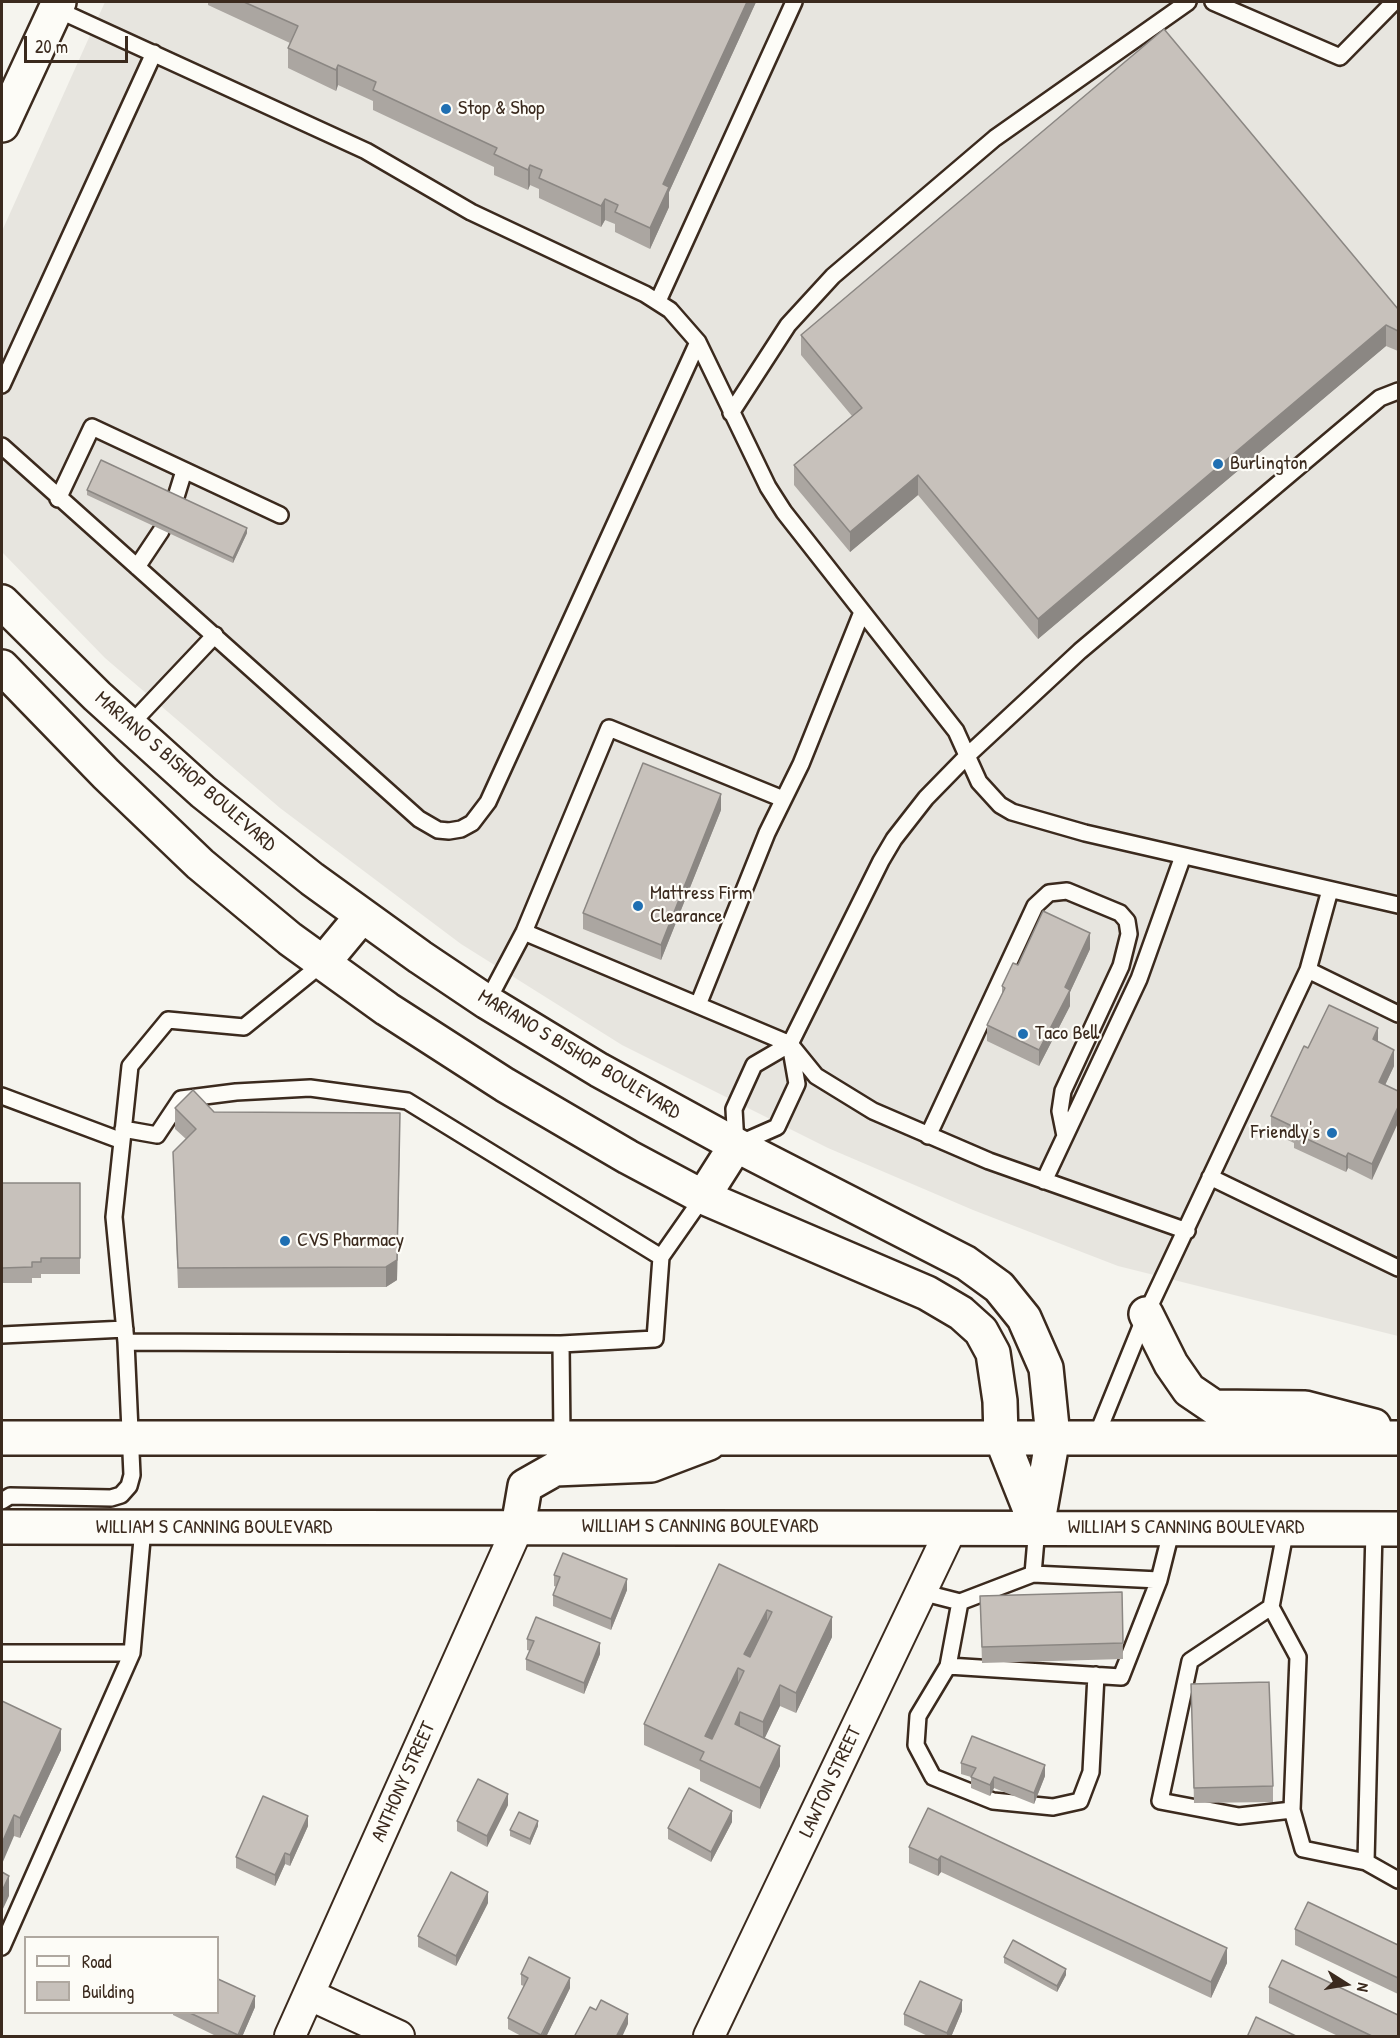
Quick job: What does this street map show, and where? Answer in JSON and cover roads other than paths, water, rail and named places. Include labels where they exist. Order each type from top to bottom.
[{"type":"main road","points":[[2,125],[58,5]]},
{"type":"main road","name":"MARIANO S BISHOP BOULEVARD","points":[[2,602],[129,726],[256,835],[362,916],[487,1002],[599,1070],[736,1145],[966,1263],[999,1287],[1024,1318],[1046,1368],[1053,1437],[1037,1527]]},
{"type":"main road","points":[[2,667],[82,750],[200,864],[254,911],[396,1015],[505,1085],[628,1157],[703,1197],[927,1293],[961,1313],[981,1331],[993,1353],[1000,1401],[1001,1437],[1037,1527]]},
{"type":"main road","points":[[323,963],[362,916]]},
{"type":"main road","points":[[703,1197],[736,1145]]},
{"type":"main road","points":[[1146,1314],[1172,1364],[1189,1390],[1214,1407],[1305,1408],[1398,1432]]},
{"type":"main road","points":[[518,1527],[525,1486],[555,1468],[651,1465],[728,1436]]},
{"type":"main road","points":[[2,1438],[728,1436],[1398,1438]]},
{"type":"main road","name":"WILLIAM S CANNING BOULEVARD","points":[[2,1527],[1386,1529]]},
{"type":"street","name":"ANTHONY STREET","points":[[290,2037],[518,1527]]},
{"type":"street","name":"LAWTON STREET","points":[[709,2037],[952,1527]]},
{"type":"street","points":[[309,1995],[399,2037]]},
{"type":"lane","points":[[658,301],[794,2]]},
{"type":"lane","points":[[731,413],[788,325],[833,276],[995,138],[1188,2]]},
{"type":"lane","points":[[1213,2],[1340,57],[1394,2]]},
{"type":"lane","points":[[58,5],[154,53],[366,151],[471,212],[658,301],[681,319],[698,342],[731,413],[780,506],[956,731],[979,782],[988,795],[1012,812],[1085,833],[1398,905]]},
{"type":"lane","points":[[2,385],[154,53]]},
{"type":"lane","points":[[2,446],[58,499],[428,825],[449,831],[461,829],[472,823],[488,802],[698,342]]},
{"type":"lane","points":[[790,1044],[797,1084],[777,1127],[736,1145],[734,1109],[754,1065],[790,1044],[894,838],[926,798],[968,754],[1088,643],[1380,398],[1398,391]]},
{"type":"lane","points":[[58,499],[92,427],[280,515]]},
{"type":"lane","points":[[175,500],[184,471]]},
{"type":"lane","points":[[137,567],[161,531]]},
{"type":"lane","points":[[698,1005],[783,798],[801,764],[862,612]]},
{"type":"lane","points":[[129,726],[215,635]]},
{"type":"lane","points":[[487,1002],[524,932],[609,728],[783,798]]},
{"type":"lane","points":[[1044,1181],[1139,979],[1183,856]]},
{"type":"lane","points":[[1096,1437],[1146,1314],[1308,970],[1330,890]]},
{"type":"lane","points":[[928,1136],[1035,906],[1049,893],[1058,891],[1076,894],[1120,913],[1127,921],[1129,934],[1121,966],[1063,1091],[1060,1111],[1065,1136]]},
{"type":"lane","points":[[524,932],[790,1044],[816,1076],[833,1089],[873,1111],[928,1136],[1044,1181],[1187,1231]]},
{"type":"lane","points":[[2,1501],[10,1496],[111,1498],[121,1495],[129,1486],[132,1475],[132,1438],[126,1336],[114,1217],[130,1066],[168,1020],[244,1027],[323,963]]},
{"type":"lane","points":[[1308,970],[1398,1014]]},
{"type":"lane","points":[[2,1096],[123,1135],[157,1135],[181,1099],[236,1092],[310,1088],[407,1101],[661,1257]]},
{"type":"lane","points":[[1210,1177],[1398,1268]]},
{"type":"lane","points":[[2,1335],[561,1344],[655,1339],[661,1257],[703,1197]]},
{"type":"lane","points":[[561,1344],[562,1437]]},
{"type":"lane","points":[[1033,1574],[1037,1527]]},
{"type":"lane","points":[[2,1947],[132,1653],[143,1528]]},
{"type":"lane","points":[[948,1666],[1121,1677],[1160,1580],[1172,1528]]},
{"type":"lane","points":[[1286,1528],[1271,1607],[1298,1657],[1292,1810],[1303,1849],[1366,1862],[1398,1880]]},
{"type":"lane","points":[[1366,1862],[1386,1529]]},
{"type":"lane","points":[[921,1592],[960,1602],[1033,1574],[1160,1580]]},
{"type":"lane","points":[[960,1602],[948,1666],[918,1716],[916,1745],[933,1777],[993,1801],[1053,1807],[1080,1801],[1091,1772],[1096,1675]]},
{"type":"lane","points":[[1271,1607],[1190,1661],[1160,1801],[1239,1816],[1292,1810]]},
{"type":"lane","points":[[2,1653],[132,1653]]},
{"type":"place","name":"Stop & Shop","points":[[446,109]]},
{"type":"place","name":"Burlington","points":[[1218,464]]},
{"type":"place","name":"Mattress Firm Clearance","points":[[638,906]]},
{"type":"place","name":"Taco Bell","points":[[1023,1034]]},
{"type":"place","name":"Friendly's","points":[[1332,1133]]},
{"type":"place","name":"CVS Pharmacy","points":[[285,1241]]}]
